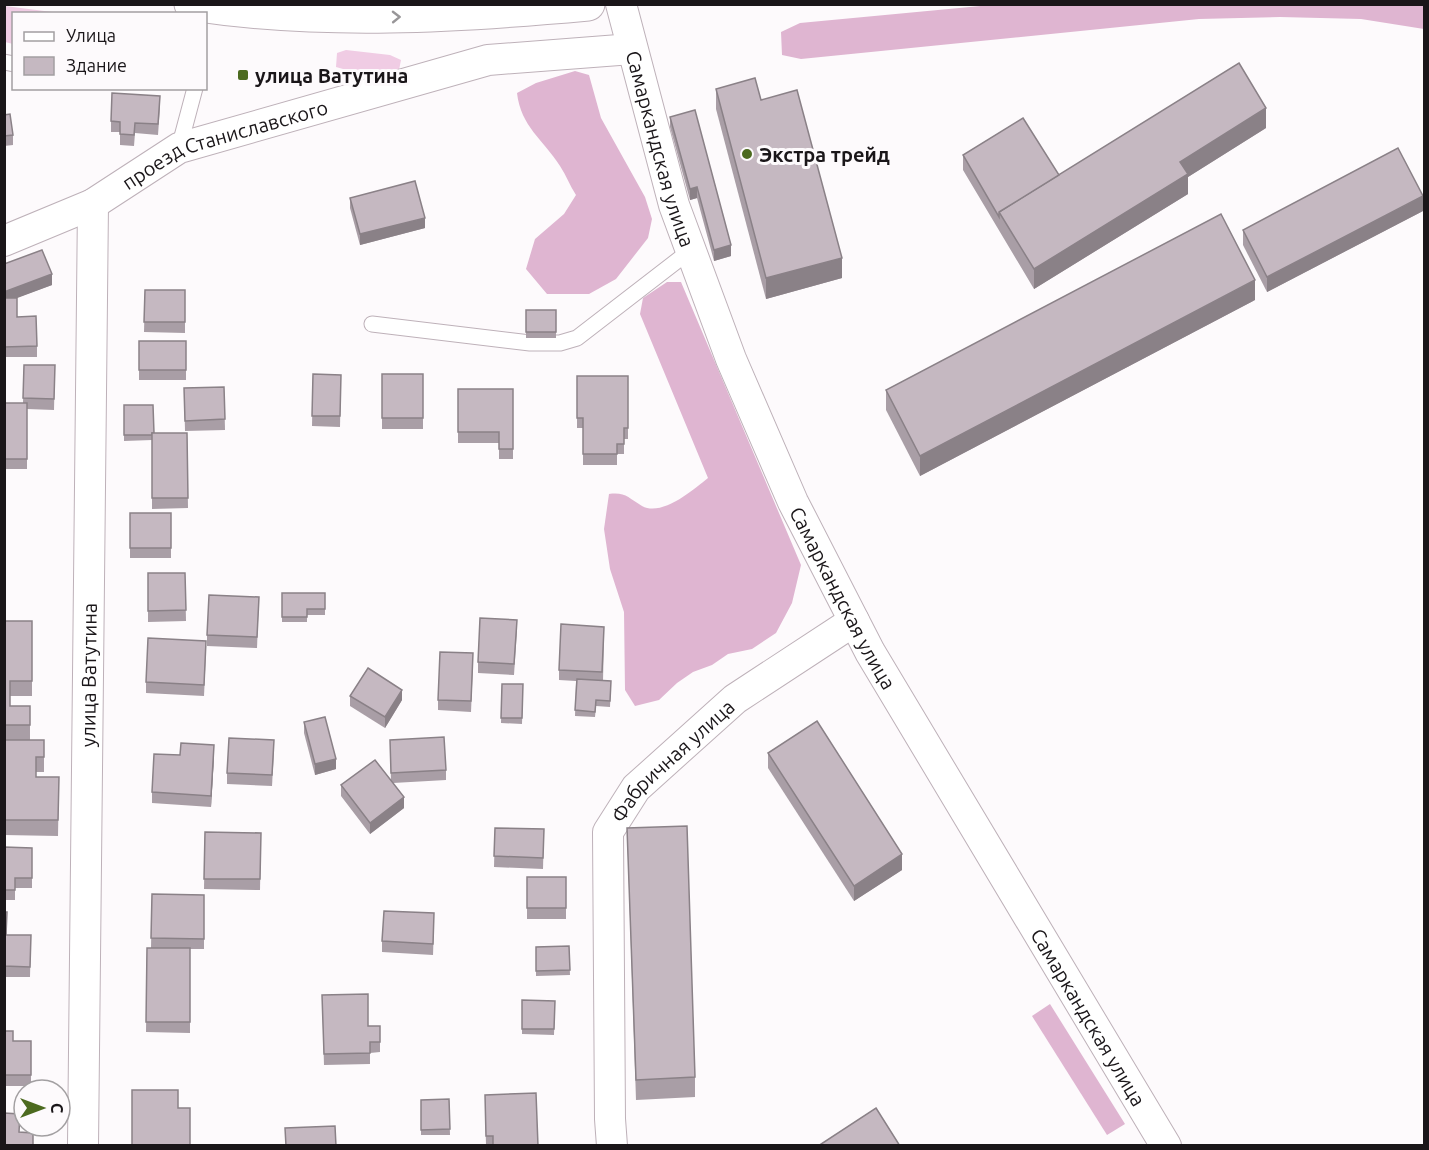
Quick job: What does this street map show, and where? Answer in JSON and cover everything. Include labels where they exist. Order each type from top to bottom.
[{"type":"main road","points":[[198,8],[482,14],[588,4]]},
{"type":"street","name":"Самаркандская улица","points":[[621,4],[674,206],[731,359],[793,502],[876,663],[1166,1146]]},
{"type":"street","name":"проезд Станиславского","points":[[4,241],[93,204],[179,148],[488,60],[632,49]]},
{"type":"street","name":"улица Ватутина","points":[[83,1146],[93,204]]},
{"type":"street","name":"Фабричная улица","points":[[612,1146],[608,832],[636,788],[735,699],[855,621]]},
{"type":"lane","points":[[179,148],[194,90]]},
{"type":"lane","points":[[372,324],[530,343],[560,343],[577,338],[691,250]]},
{"type":"shaded area","points":[[991,5],[1424,5],[1424,29],[1361,19],[1280,17],[1199,19],[801,59],[782,55],[781,32],[800,23]]},
{"type":"shaded area","points":[[4,6],[52,12],[12,12],[12,44],[5,42]]},
{"type":"shaded area","points":[[346,50],[390,55],[401,60],[399,70],[368,73],[336,67],[337,53]]},
{"type":"shaded area","points":[[575,71],[589,75],[601,118],[645,197],[652,219],[648,238],[616,279],[589,294],[547,294],[526,269],[535,239],[564,214],[576,195],[560,166],[528,124],[519,105],[517,93],[536,83]]},
{"type":"shaded area","points":[[667,282],[681,282],[801,565],[792,603],[776,633],[752,649],[728,654],[712,665],[693,672],[659,700],[635,706],[625,690],[624,612],[610,569],[604,529],[609,494],[623,495],[642,506],[659,508],[677,501],[708,478],[640,314],[643,298]]},
{"type":"shaded area","points":[[1050,1004],[1125,1124],[1107,1135],[1032,1016]]},
{"type":"building","points":[[1239,63],[1266,108],[1180,162],[1188,174],[1034,269],[999,212]]},
{"type":"building","points":[[755,78],[761,100],[797,90],[842,258],[766,278],[716,89]]},
{"type":"building","points":[[112,93],[160,96],[158,124],[135,123],[134,135],[120,134],[120,122],[111,121]]},
{"type":"building","points":[[695,110],[731,245],[714,250],[697,187],[690,189],[670,117]]},
{"type":"building","points":[[10,114],[13,135],[4,136],[4,115]]},
{"type":"building","points":[[1023,118],[1059,175],[999,212],[999,217],[963,155]]},
{"type":"building","points":[[1398,148],[1423,196],[1267,277],[1243,230]]},
{"type":"building","points":[[415,181],[425,218],[360,234],[350,198]]},
{"type":"building","points":[[1221,214],[1255,280],[920,456],[886,390]]},
{"type":"building","points":[[42,250],[52,274],[4,292],[4,264]]},
{"type":"building","points":[[145,290],[185,290],[185,322],[144,322]]},
{"type":"building","points":[[4,298],[17,298],[17,317],[36,316],[37,346],[4,347]]},
{"type":"building","points":[[526,310],[556,310],[556,332],[526,332]]},
{"type":"building","points":[[139,341],[186,341],[186,370],[139,370]]},
{"type":"building","points":[[24,365],[55,365],[54,399],[23,398]]},
{"type":"building","points":[[313,374],[341,375],[340,416],[312,416]]},
{"type":"building","points":[[382,374],[423,374],[423,418],[382,418]]},
{"type":"building","points":[[577,376],[628,376],[628,428],[624,428],[624,444],[617,444],[617,454],[583,454],[583,418],[577,418]]},
{"type":"building","points":[[224,387],[225,419],[185,421],[184,388]]},
{"type":"building","points":[[458,389],[513,389],[513,449],[499,449],[499,432],[458,432]]},
{"type":"building","points":[[4,403],[27,403],[27,459],[4,459]]},
{"type":"building","points":[[124,405],[153,405],[154,433],[152,435],[124,435]]},
{"type":"building","points":[[152,433],[187,433],[188,498],[152,498]]},
{"type":"building","points":[[130,513],[171,513],[171,548],[130,548]]},
{"type":"building","points":[[148,573],[185,573],[186,610],[148,611]]},
{"type":"building","points":[[282,593],[325,593],[325,609],[307,609],[307,617],[282,617]]},
{"type":"building","points":[[209,595],[259,597],[257,637],[207,635]]},
{"type":"building","points":[[480,618],[517,620],[514,664],[478,662]]},
{"type":"building","points":[[4,621],[32,621],[32,681],[10,681],[10,706],[30,706],[30,725],[4,725]]},
{"type":"building","points":[[561,624],[604,627],[602,672],[559,670]]},
{"type":"building","points":[[148,638],[206,641],[204,685],[146,682]]},
{"type":"building","points":[[440,652],[473,653],[471,701],[438,700]]},
{"type":"building","points":[[368,668],[402,690],[385,717],[350,696]]},
{"type":"building","points":[[577,679],[611,681],[610,701],[596,700],[595,712],[575,710]]},
{"type":"building","points":[[502,684],[523,684],[522,718],[501,718]]},
{"type":"building","points":[[325,717],[336,759],[315,764],[304,722]]},
{"type":"building","points":[[817,721],[902,854],[854,886],[768,753]]},
{"type":"building","points":[[444,737],[446,770],[391,773],[390,740]]},
{"type":"building","points":[[229,738],[274,740],[272,775],[227,773]]},
{"type":"building","points":[[4,740],[44,740],[44,757],[36,757],[36,777],[59,777],[58,820],[4,820]]},
{"type":"building","points":[[181,743],[214,745],[211,796],[152,792],[154,754],[180,755]]},
{"type":"building","points":[[375,760],[404,797],[370,823],[341,785]]},
{"type":"building","points":[[687,826],[695,1077],[636,1080],[627,828]]},
{"type":"building","points":[[495,828],[544,829],[543,858],[494,856]]},
{"type":"building","points":[[205,832],[261,833],[260,879],[204,879]]},
{"type":"building","points":[[4,847],[32,848],[32,878],[15,878],[15,890],[4,890]]},
{"type":"building","points":[[527,877],[566,877],[566,908],[527,908]]},
{"type":"building","points":[[152,894],[204,895],[204,939],[151,938]]},
{"type":"building","points":[[384,911],[434,913],[433,944],[382,941]]},
{"type":"building","points":[[4,912],[7,912],[6,935],[31,935],[30,967],[4,966]]},
{"type":"building","points":[[569,946],[570,970],[536,971],[536,947]]},
{"type":"building","points":[[147,948],[190,948],[190,1022],[146,1022]]},
{"type":"building","points":[[368,994],[368,1026],[380,1026],[380,1042],[370,1042],[370,1053],[324,1054],[322,995]]},
{"type":"building","points":[[522,1000],[555,1001],[554,1029],[522,1029]]},
{"type":"building","points":[[4,1031],[13,1031],[13,1041],[31,1041],[31,1075],[4,1075]]},
{"type":"building","points":[[132,1090],[178,1090],[178,1108],[190,1108],[190,1146],[132,1146]]},
{"type":"building","points":[[536,1093],[538,1146],[493,1146],[493,1136],[486,1136],[485,1095]]},
{"type":"building","points":[[449,1099],[450,1129],[421,1130],[421,1100]]},
{"type":"building","points":[[876,1108],[900,1146],[818,1146]]},
{"type":"building","points":[[4,1113],[12,1114],[12,1138],[33,1138],[33,1146],[4,1146]]},
{"type":"building","points":[[335,1126],[336,1146],[286,1146],[285,1128]]},
{"type":"place","name":"улица Ватутина","points":[[243,75]]},
{"type":"place","name":"Экстра трейд","points":[[747,154]]}]
